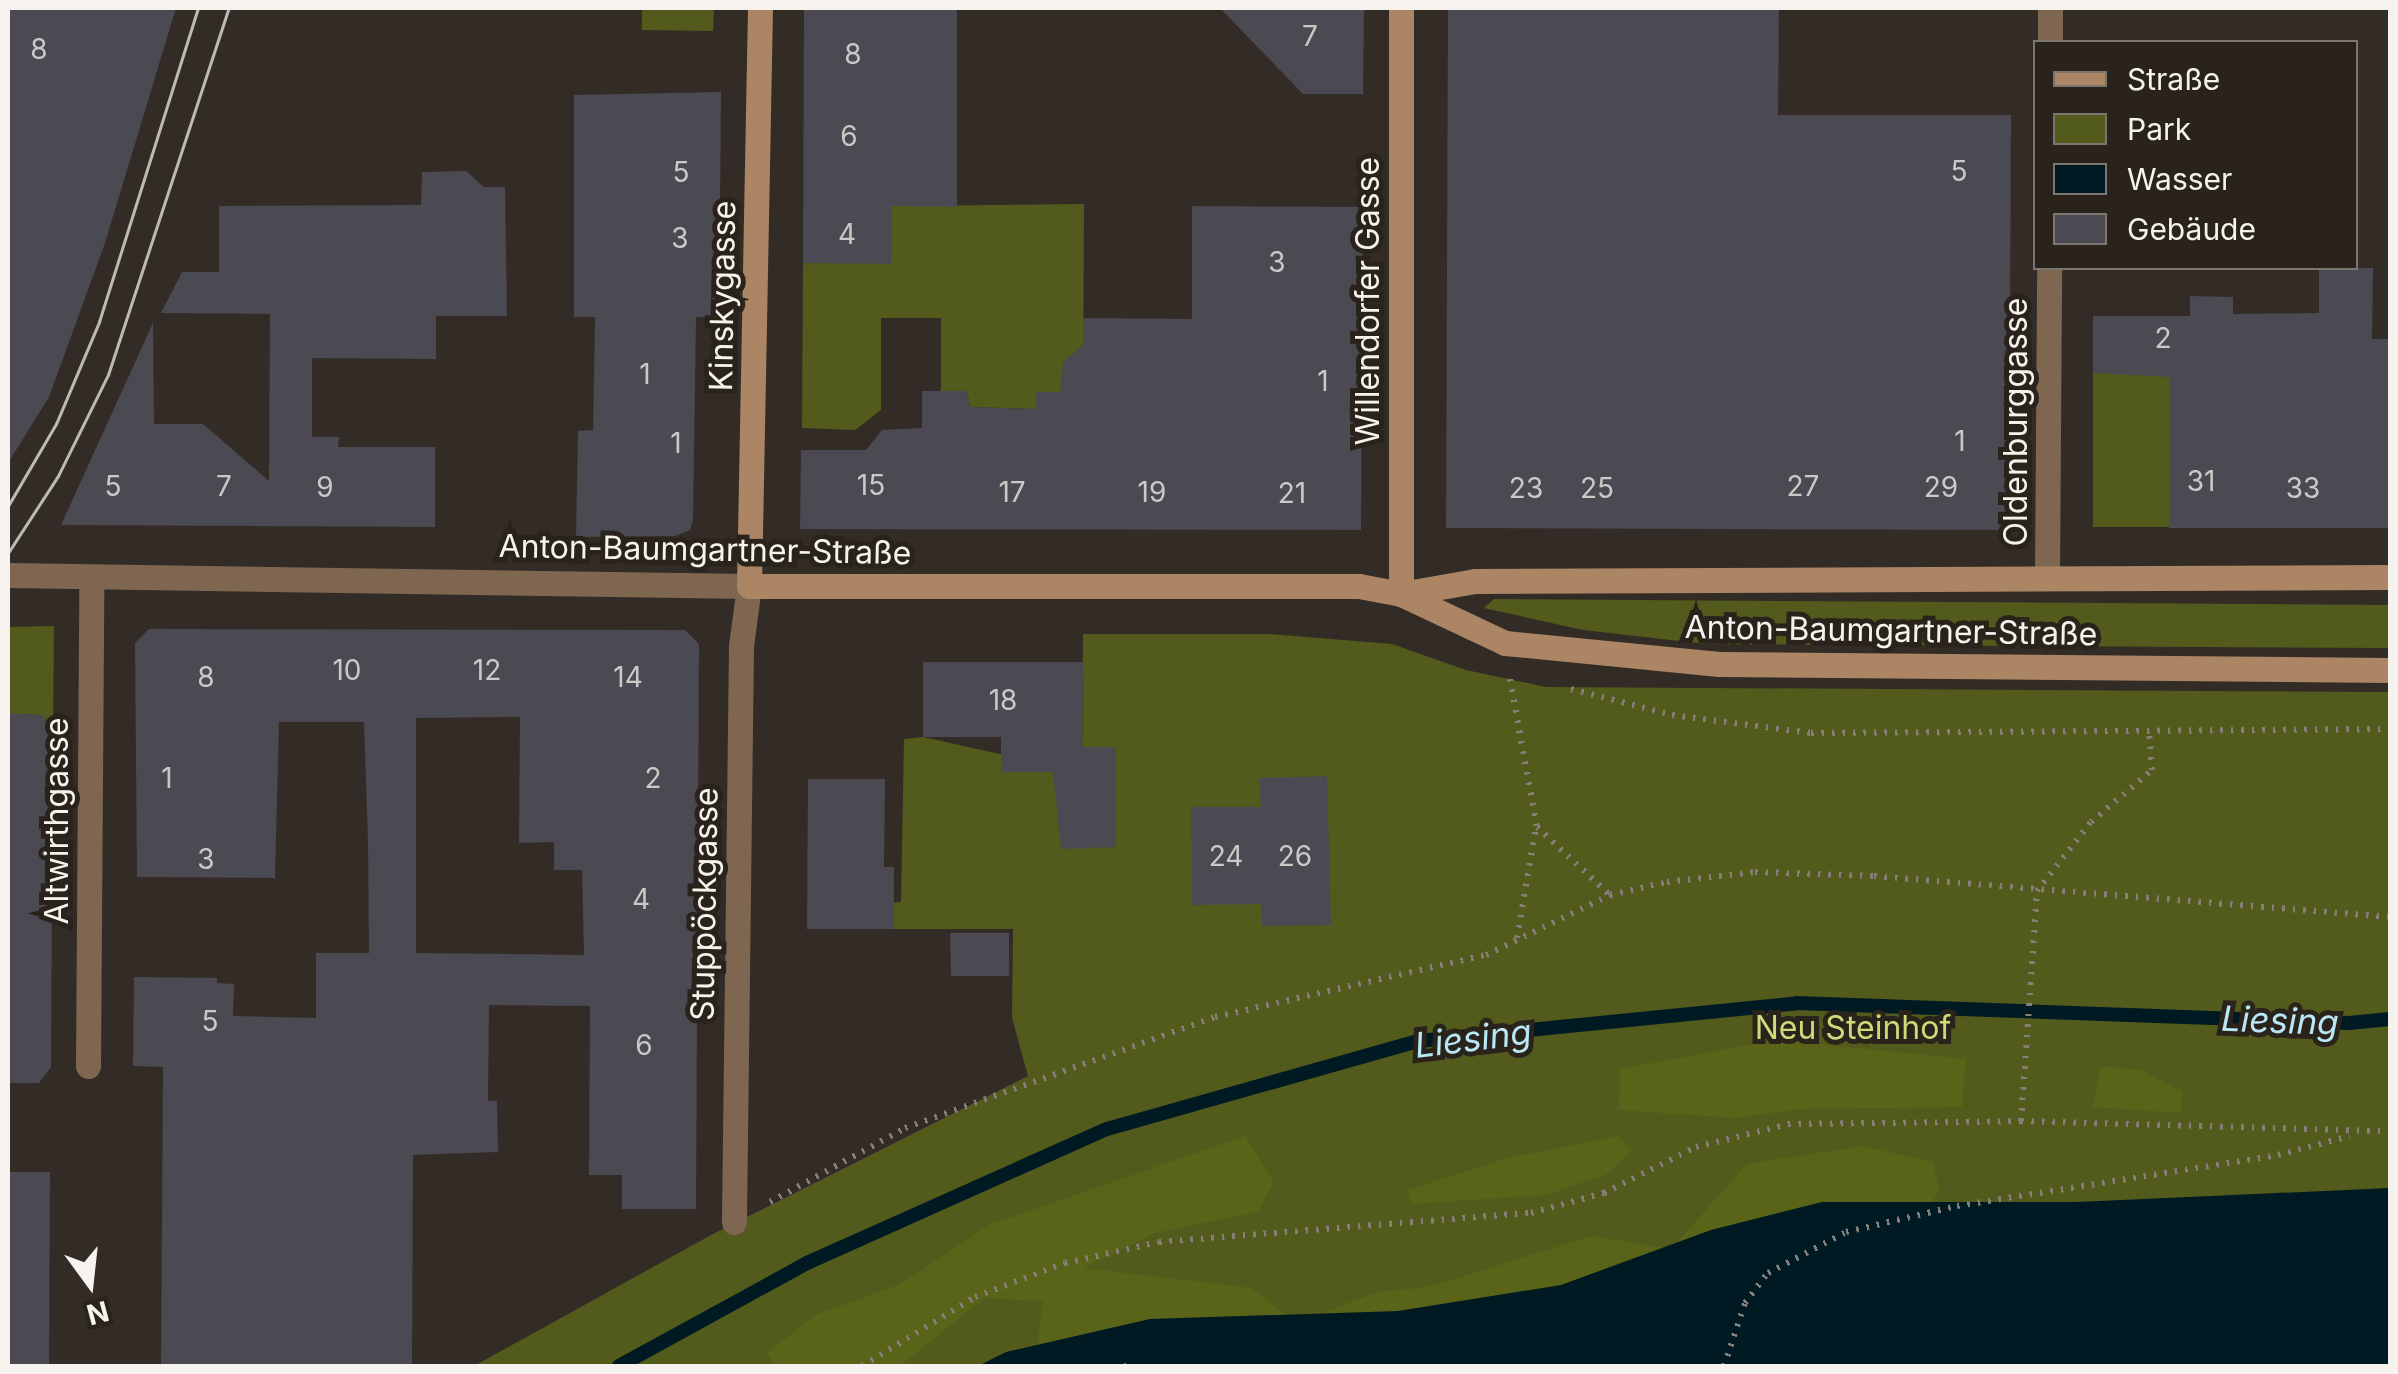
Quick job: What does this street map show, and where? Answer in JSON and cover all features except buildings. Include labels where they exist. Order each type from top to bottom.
[{"type":"main road","name":"Kinskygasse","points":[[749,586],[760,8]]},
{"type":"main road","name":"Willendorfer Gasse","points":[[1401,8],[1401,594]]},
{"type":"main road","name":"Anton-Baumgartner-Straße","points":[[749,586],[1339,586],[1401,594],[1475,581],[2390,577]]},
{"type":"main road","name":"Anton-Baumgartner-Straße","points":[[1401,594],[1505,643],[1720,664],[2390,670]]},
{"type":"street","points":[[2050,8],[2050,40]]},
{"type":"street","name":"Oldenburggasse","points":[[2048,578],[2049,270]]},
{"type":"street","name":"Anton-Baumgartner-Straße","points":[[8,575],[749,586]]},
{"type":"street","name":"Altwirthgasse","points":[[88,1066],[90,576]]},
{"type":"street","name":"Stuppöckgasse","points":[[734,1222],[741,646],[749,586]]},
{"type":"path","points":[[1516,939],[1536,827],[1508,670],[1526,676]]},
{"type":"path","points":[[1562,686],[1672,715],[1811,733],[2390,729]]},
{"type":"path","points":[[2022,1121],[2037,891],[2091,822],[2152,770],[2149,730]]},
{"type":"path","points":[[1536,827],[1610,896]]},
{"type":"path","points":[[734,1222],[905,1128],[1215,1017],[1486,955],[1610,896],[1755,872],[2390,917]]},
{"type":"path","points":[[862,1366],[975,1297],[1065,1263],[1159,1242],[1531,1213],[1604,1193],[1696,1147],[1788,1124],[2022,1121],[2278,1126],[2356,1134]]},
{"type":"path","points":[[1724,1366],[1745,1303],[1768,1274],[1846,1232],[1957,1206],[2278,1156],[2356,1134],[2390,1130]]},
{"type":"green space","points":[[642,8],[714,8],[713,31],[642,30]]},
{"type":"green space","points":[[1084,204],[1083,392],[1037,392],[1036,409],[970,407],[967,391],[941,391],[941,318],[881,318],[881,410],[855,430],[802,428],[803,263],[892,206]]},
{"type":"green space","points":[[2093,370],[2231,377],[2169,421],[2169,527],[2093,527]]},
{"type":"green space","points":[[1494,599],[2390,605],[2390,648],[1706,644],[1583,630],[1484,608]]},
{"type":"green space","points":[[54,626],[53,732],[42,715],[8,714],[8,627]]},
{"type":"green space","name":"Neu Steinhof","points":[[1083,634],[1270,634],[1392,644],[1466,670],[1546,687],[2390,692],[2390,1366],[474,1366],[711,1235],[1028,1076],[1012,1018],[1013,929],[870,929],[870,905],[901,902],[904,739],[923,737],[1082,772]]},
{"type":"green space","points":[[1775,1040],[1966,1059],[1962,1107],[1799,1109],[1735,1118],[1619,1110],[1620,1069]]},
{"type":"green space","points":[[2100,1066],[2140,1070],[2182,1091],[2181,1113],[2093,1107]]},
{"type":"green space","points":[[1245,1136],[1274,1183],[1257,1212],[1155,1233],[1083,1268],[1252,1288],[1295,1323],[1378,1292],[1429,1287],[1592,1236],[1671,1249],[1747,1164],[1862,1146],[1933,1162],[1939,1190],[1929,1207],[1950,1366],[1035,1366],[1043,1301],[984,1298],[901,1365],[775,1366],[767,1353],[815,1315],[901,1284],[989,1225]]},
{"type":"green space","points":[[1619,1136],[1632,1151],[1607,1174],[1546,1195],[1411,1204],[1408,1190],[1507,1158]]},
{"type":"water","points":[[2390,1188],[2390,1366],[978,1366],[1006,1352],[1150,1319],[1398,1311],[1561,1285],[1711,1230],[1822,1202],[2077,1202]]},
{"type":"waterway","name":"Liesing","points":[[619,1366],[807,1263],[1107,1129],[1419,1041],[1797,1003],[2349,1023],[2390,1019]]},
{"type":"tram line","points":[[8,506],[56,424],[99,322],[198,8]]},
{"type":"tram line","points":[[8,553],[58,476],[108,375],[229,8]]}]
